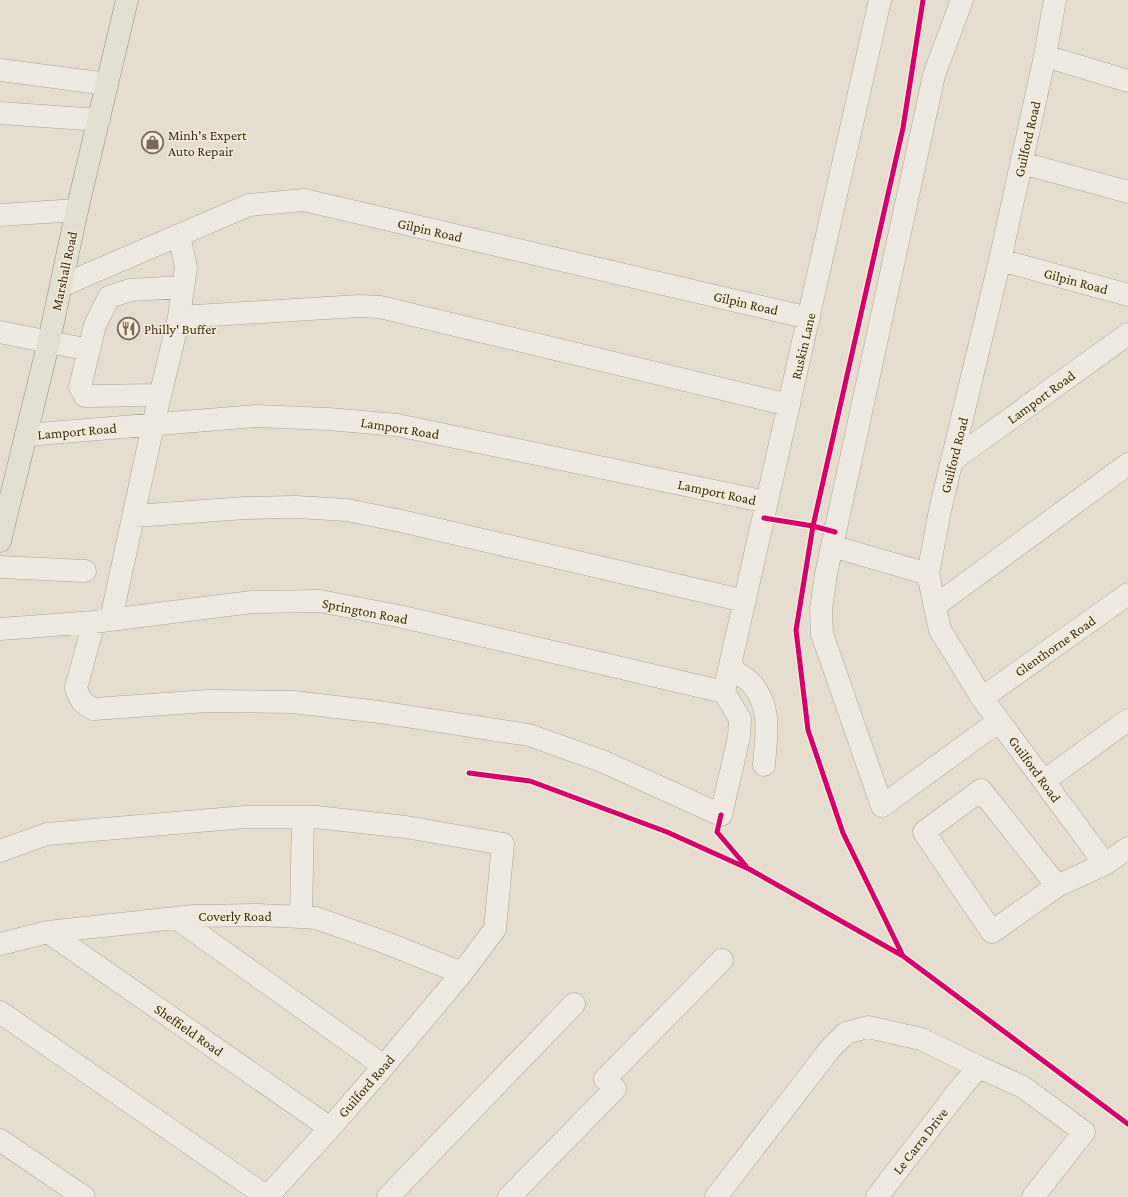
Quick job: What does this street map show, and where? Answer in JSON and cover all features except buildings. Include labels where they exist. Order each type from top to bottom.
[{"type":"main road","name":"Marshall Road","points":[[0,541],[5,494],[26,435],[49,341],[77,210],[127,0]]},
{"type":"street","name":"Ruskin Lane","points":[[724,692],[880,0]]},
{"type":"street","points":[[962,0],[934,75],[826,574],[821,609],[822,634],[882,806],[999,721]]},
{"type":"street","name":"Guilford Road","points":[[1055,0],[1045,56],[1022,163],[940,510],[928,574],[940,630],[982,698],[1105,864]]},
{"type":"street","points":[[1045,56],[1128,81]]},
{"type":"street","points":[[0,70],[107,84]]},
{"type":"street","points":[[0,113],[99,120]]},
{"type":"street","points":[[1022,163],[1128,192]]},
{"type":"street","name":"Gilpin Road","points":[[61,286],[249,205],[304,200],[809,318]]},
{"type":"street","points":[[0,216],[77,210]]},
{"type":"street","points":[[179,235],[186,267],[179,317],[153,425],[134,516],[103,621],[76,688],[79,699],[87,706],[94,709],[207,701],[293,702],[379,712],[529,735],[602,760],[721,815],[739,737],[740,718],[724,692]]},
{"type":"street","name":"Gilpin Road","points":[[1000,260],[1128,295]]},
{"type":"street","points":[[160,395],[85,396],[80,388],[95,324],[109,297],[130,290],[183,287]]},
{"type":"street","points":[[179,317],[358,306],[380,308],[789,405]]},
{"type":"street","points":[[0,332],[89,350]]},
{"type":"street","name":"Lamport Road","points":[[953,460],[1128,334]]},
{"type":"street","name":"Lamport Road","points":[[26,435],[256,416],[328,419],[397,425],[767,502]]},
{"type":"street","points":[[935,606],[1128,464]]},
{"type":"street","points":[[134,516],[245,508],[296,507],[347,510],[401,521],[745,601]]},
{"type":"street","points":[[832,546],[928,574]]},
{"type":"street","points":[[0,567],[85,571]]},
{"type":"street","name":"Glenthorne Road","points":[[982,698],[1128,594]]},
{"type":"street","name":"Springton Road","points":[[0,628],[103,621],[252,602],[320,601],[410,619],[724,692]]},
{"type":"street","points":[[730,668],[749,681],[762,701],[767,716],[764,765]]},
{"type":"street","points":[[1044,781],[1128,720]]},
{"type":"street","points":[[1057,886],[981,790],[924,832],[992,932],[1057,886],[1105,864],[1128,848]]},
{"type":"street","points":[[0,851],[47,834],[245,818],[303,817],[301,917]]},
{"type":"street","name":"Guilford Road","points":[[273,1195],[462,974],[495,929],[503,844],[406,827],[316,817],[303,817]]},
{"type":"street","name":"Coverly Road","points":[[0,944],[48,932],[194,916],[258,915],[301,917],[316,918],[384,942],[462,974]]},
{"type":"street","points":[[176,918],[384,1066]]},
{"type":"street","name":"Sheffield Road","points":[[48,932],[330,1128]]},
{"type":"street","points":[[509,1197],[615,1088],[605,1079],[722,960]]},
{"type":"street","points":[[388,1197],[574,1004]]},
{"type":"street","points":[[0,1012],[273,1195]]},
{"type":"street","points":[[716,1197],[830,1049],[846,1033],[868,1027],[921,1039],[979,1068],[1023,1087],[1084,1132],[1033,1197]]},
{"type":"street","name":"Le Carra Drive","points":[[877,1197],[963,1085],[979,1068]]},
{"type":"street","points":[[0,1140],[84,1197]]},
{"type":"cycle path","points":[[903,956],[843,833],[808,730],[796,630],[813,526],[903,128],[923,0]]},
{"type":"cycle path","points":[[764,518],[813,526],[835,532]]},
{"type":"cycle path","points":[[469,773],[530,781],[667,832],[749,869],[903,956],[1128,1124]]},
{"type":"cycle path","points":[[721,815],[717,832],[746,866]]},
{"type":"place","name":"Minh's Expert Auto Repair","points":[[152,143]]},
{"type":"place","name":"Philly' Buffer","points":[[128,329]]}]
